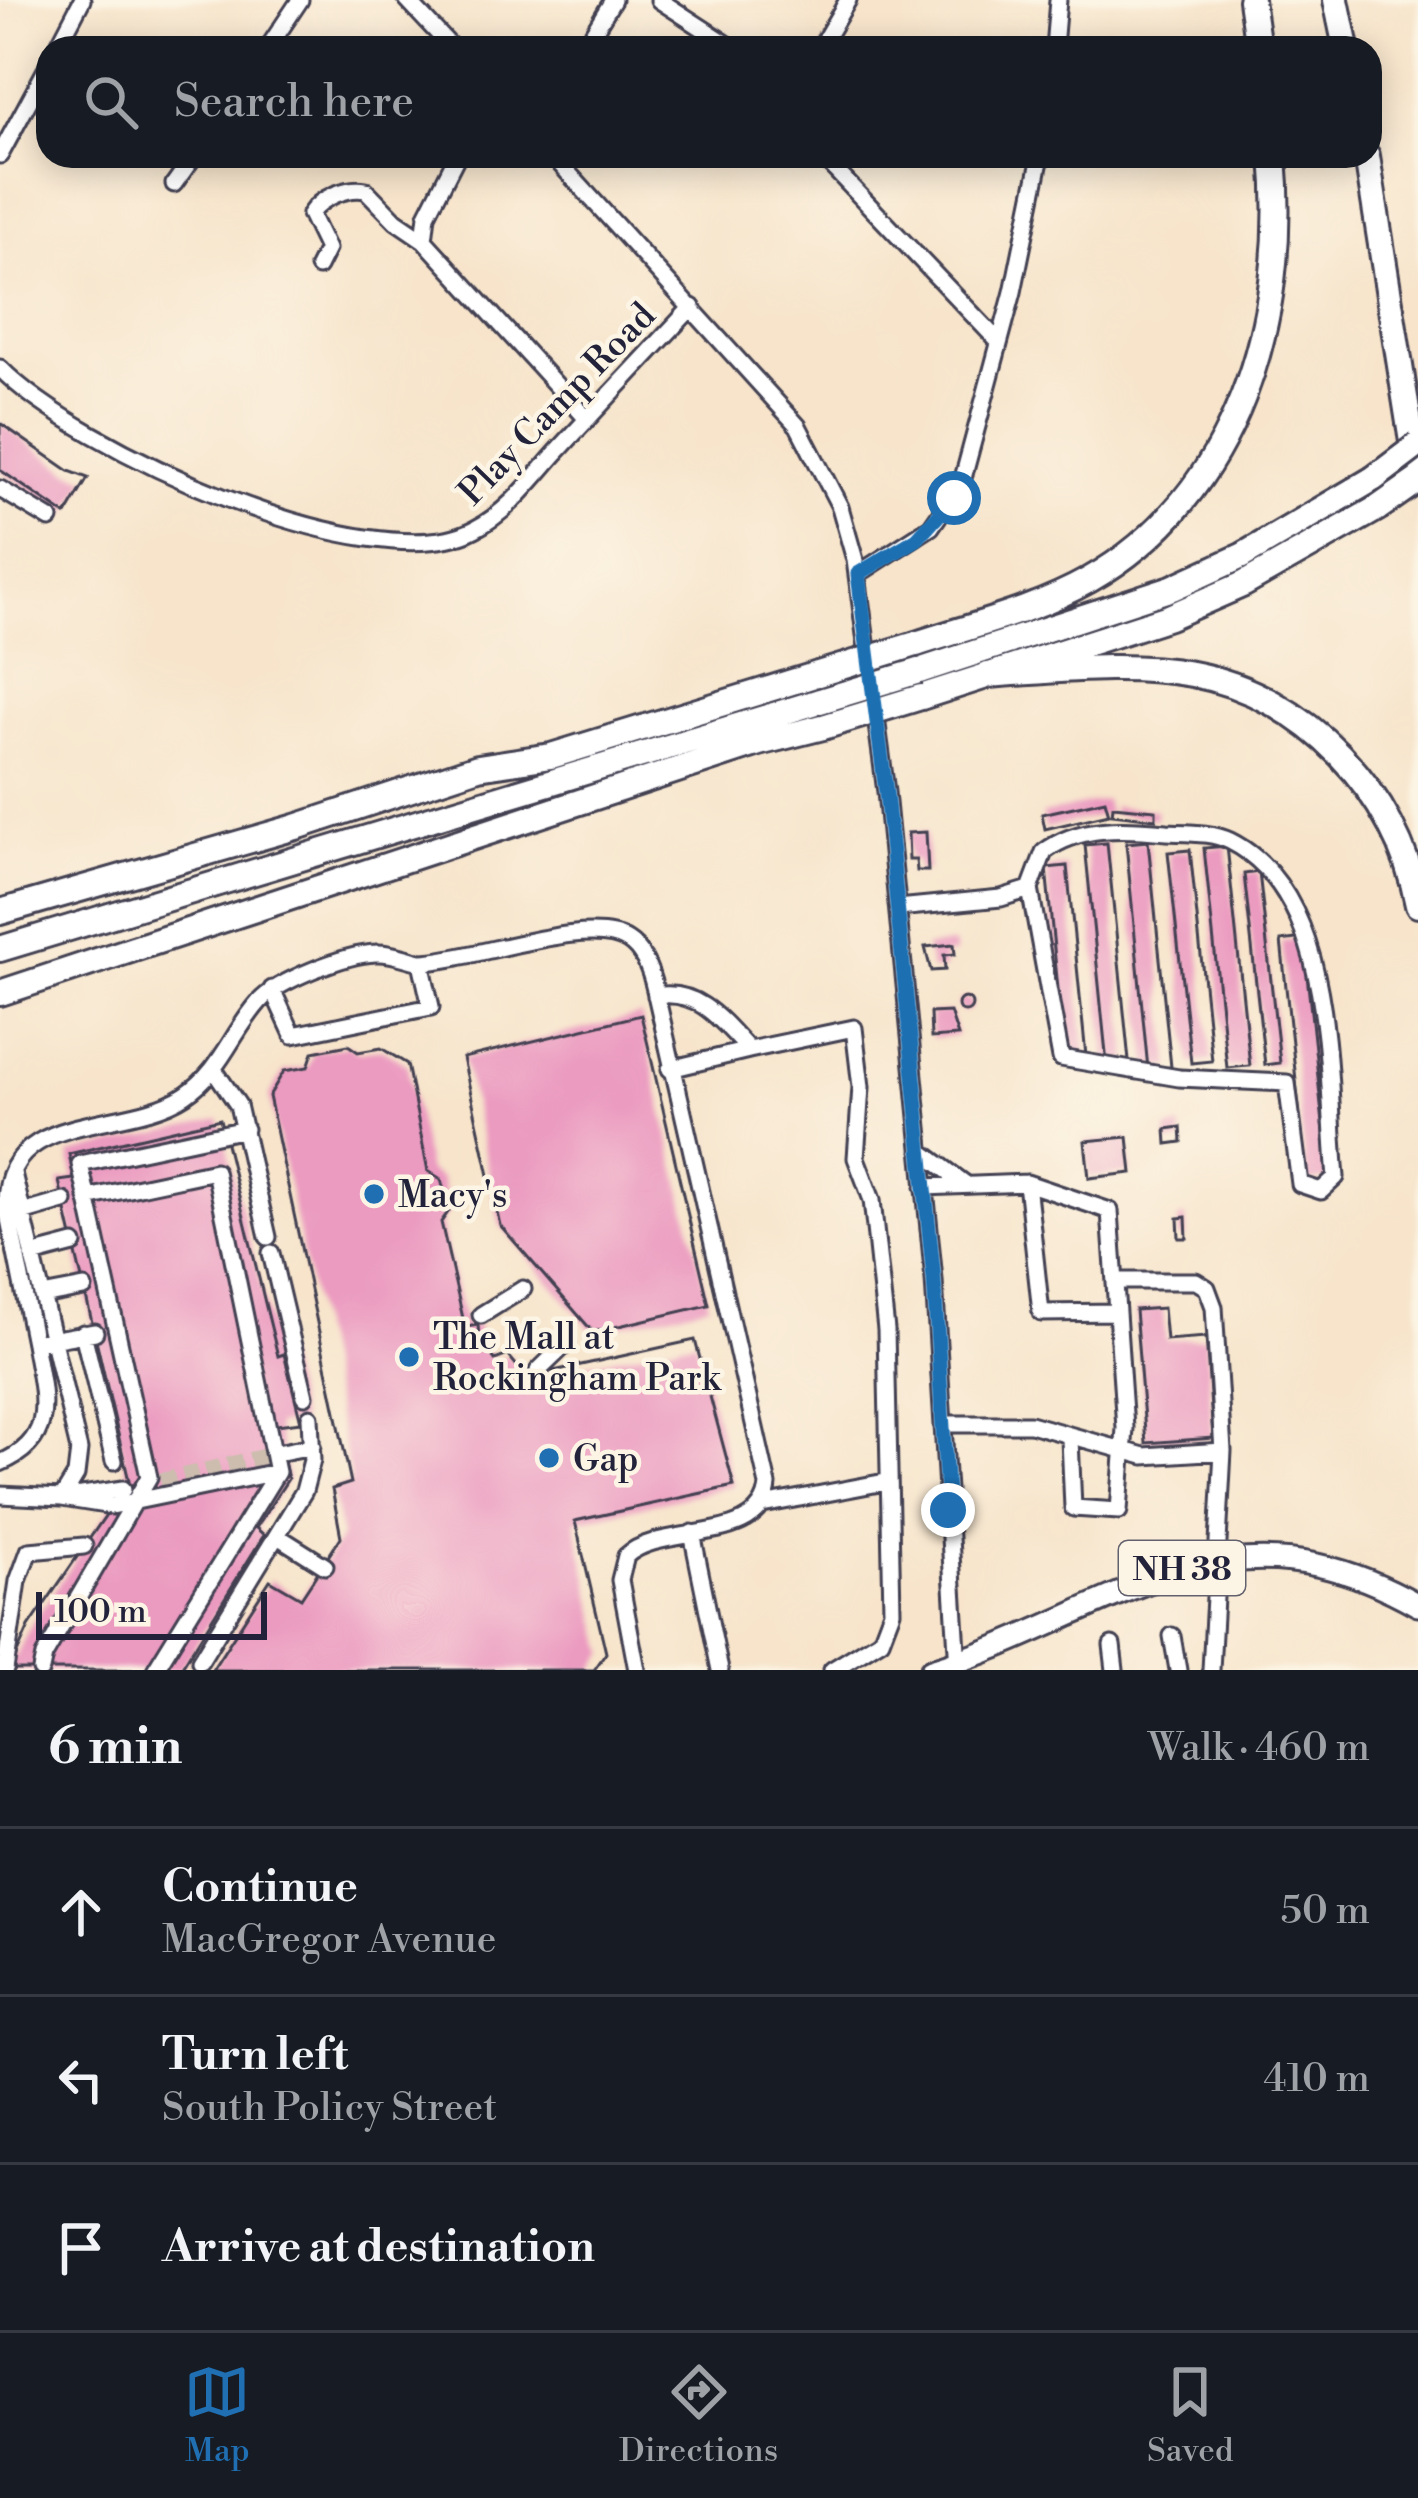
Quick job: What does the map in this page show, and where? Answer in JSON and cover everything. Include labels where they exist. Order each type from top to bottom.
[{"type":"highway","points":[[1251,0],[1256,36]]},
{"type":"highway","points":[[1336,0],[1344,36]]},
{"type":"highway","points":[[0,912],[478,767],[551,756],[916,644],[1089,580],[1147,539],[1196,486],[1238,412],[1263,330],[1276,252],[1274,168]]},
{"type":"highway","points":[[988,675],[1169,617],[1244,584],[1418,480],[1369,168]]},
{"type":"highway","points":[[0,993],[823,727],[1242,556],[1373,479],[1418,446]]},
{"type":"highway","points":[[0,949],[820,701],[988,675],[1154,670],[1193,674],[1259,698],[1318,735],[1361,777],[1392,827],[1418,904]]},
{"type":"highway","points":[[448,811],[551,756]]},
{"type":"main road","name":"NH 38","points":[[931,1670],[956,1669],[1167,1572],[1219,1560],[1316,1563],[1418,1605]]},
{"type":"street","points":[[64,36],[82,0]]},
{"type":"street","points":[[276,36],[300,0]]},
{"type":"street","points":[[407,0],[441,36]]},
{"type":"street","points":[[591,36],[613,0]]},
{"type":"street","points":[[659,0],[714,36]]},
{"type":"street","points":[[827,36],[848,0]]},
{"type":"street","points":[[1055,36],[1058,0]]},
{"type":"street","points":[[1,153],[36,88]]},
{"type":"street","points":[[175,184],[186,168]]},
{"type":"street","points":[[424,240],[427,215],[452,168]]},
{"type":"street","points":[[564,168],[812,448],[840,507],[858,574],[925,1187],[944,1424],[956,1669]]},
{"type":"street","points":[[833,168],[999,343]]},
{"type":"street","points":[[858,574],[917,539],[954,498],[968,465],[1038,168]]},
{"type":"street","points":[[318,268],[327,249],[310,214],[322,201],[349,190],[366,190],[396,221],[424,240],[587,419]]},
{"type":"street","name":"Play Camp Road","points":[[2,375],[95,436],[160,469],[296,523],[403,544],[457,538],[489,521],[692,308]]},
{"type":"street","points":[[0,489],[50,519]]},
{"type":"street","points":[[1121,828],[1212,835],[1256,860],[1304,924],[1312,946],[1336,1177],[1333,1185],[1322,1191],[1300,1184],[1287,1083],[1179,1078],[1061,1058],[1030,889],[1036,862],[1057,842],[1121,828]]},
{"type":"street","points":[[898,908],[1001,898],[1030,889]]},
{"type":"street","points":[[0,1463],[26,1451],[42,1420],[34,1343],[6,1204],[12,1170],[34,1141],[157,1109],[215,1071],[272,989],[375,952],[422,962],[597,931],[629,941],[641,955],[656,996],[761,1450],[768,1485],[764,1505]]},
{"type":"street","points":[[272,989],[293,1035],[431,1007],[422,962]]},
{"type":"street","points":[[656,996],[675,993],[694,999],[749,1051]]},
{"type":"street","points":[[670,1069],[854,1028],[861,1087],[856,1158],[872,1200],[886,1330],[885,1482],[891,1622],[881,1640],[832,1670]]},
{"type":"street","points":[[215,1071],[230,1089],[245,1129],[305,1396]]},
{"type":"street","points":[[41,1670],[44,1656],[149,1477],[80,1164],[245,1129]]},
{"type":"street","points":[[921,1151],[967,1185]]},
{"type":"street","points":[[12,1170],[80,1450],[76,1475],[62,1498]]},
{"type":"street","points":[[87,1198],[215,1171],[277,1472],[155,1670]]},
{"type":"street","points":[[925,1187],[1027,1183],[1110,1210],[1125,1427],[1119,1511],[1073,1508],[1070,1439]]},
{"type":"street","points":[[1027,1183],[1041,1313],[1117,1312]]},
{"type":"street","points":[[22,1213],[64,1201]]},
{"type":"street","points":[[32,1255],[74,1244]]},
{"type":"street","points":[[1115,1281],[1196,1281],[1207,1288],[1214,1307],[1223,1451],[1211,1670]]},
{"type":"street","points":[[42,1296],[84,1288]]},
{"type":"street","points":[[482,1315],[524,1288]]},
{"type":"street","points":[[34,1343],[89,1333],[114,1461]]},
{"type":"street","points":[[538,1371],[567,1343]]},
{"type":"street","points":[[200,1661],[280,1537],[310,1475],[310,1417]]},
{"type":"street","points":[[944,1424],[1012,1421],[1120,1453],[1223,1451]]},
{"type":"street","points":[[282,1452],[312,1446]]},
{"type":"street","points":[[0,1495],[112,1506],[277,1472]]},
{"type":"street","points":[[638,1670],[621,1567],[635,1547],[748,1519],[764,1505],[885,1482]]},
{"type":"street","points":[[62,1498],[123,1489]]},
{"type":"street","points":[[692,1533],[720,1670]]},
{"type":"street","points":[[280,1537],[325,1566]]},
{"type":"street","points":[[5,1670],[18,1581],[29,1551],[84,1546]]},
{"type":"street","points":[[1172,1636],[1178,1670]]},
{"type":"street","points":[[1112,1645],[1114,1670]]},
{"type":"path","points":[[446,1198],[488,1189]]},
{"type":"building","points":[[0,423],[69,471],[88,478],[66,515],[0,470]]},
{"type":"building","points":[[1105,800],[1109,814],[1045,829],[1042,814]]},
{"type":"building","points":[[1113,806],[1156,810],[1156,819],[1112,814]]},
{"type":"building","points":[[926,832],[928,871],[917,871],[916,860],[909,860],[908,833]]},
{"type":"building","points":[[1148,841],[1171,1067],[1148,1069],[1126,843]]},
{"type":"building","points":[[1107,843],[1129,1061],[1107,1064],[1085,845]]},
{"type":"building","points":[[1227,846],[1250,1066],[1227,1068],[1204,848]]},
{"type":"building","points":[[1190,850],[1212,1061],[1191,1063],[1168,852]]},
{"type":"building","points":[[1067,866],[1086,1056],[1065,1059],[1046,868]]},
{"type":"building","points":[[1259,872],[1280,1063],[1265,1065],[1244,874]]},
{"type":"building","points":[[1303,938],[1329,1179],[1307,1182],[1281,941]]},
{"type":"building","points":[[954,944],[955,954],[944,955],[945,970],[931,971],[925,947]]},
{"type":"building","points":[[965,998],[972,1005],[965,1012],[958,1005]]},
{"type":"building","points":[[950,1012],[958,1036],[931,1038],[930,1013]]},
{"type":"building","points":[[641,1015],[709,1305],[593,1332],[500,1225],[463,1058]]},
{"type":"building","name":"The Mall at Rockingham Park","points":[[348,1045],[358,1052],[381,1048],[407,1064],[428,1171],[441,1179],[449,1211],[441,1222],[465,1327],[478,1325],[479,1338],[495,1360],[508,1355],[526,1377],[695,1340],[734,1486],[575,1521],[606,1653],[594,1670],[212,1670],[270,1580],[301,1598],[341,1537],[332,1489],[351,1483],[269,1096],[284,1071],[308,1067],[313,1052]]},
{"type":"building","points":[[220,1119],[278,1356],[284,1354],[301,1422],[276,1425],[288,1479],[256,1528],[264,1535],[180,1670],[0,1670],[0,1655],[16,1656],[29,1627],[129,1481],[59,1181],[74,1179],[69,1154]]},
{"type":"building","points":[[1181,1127],[1182,1142],[1167,1144],[1166,1129]]},
{"type":"building","points":[[1128,1137],[1132,1173],[1089,1178],[1085,1141]]},
{"type":"building","points":[[1186,1217],[1187,1238],[1179,1238],[1178,1218]]},
{"type":"building","points":[[1163,1308],[1166,1340],[1206,1337],[1213,1438],[1146,1443],[1135,1310]]},
{"type":"tunnel","points":[[138,1486],[282,1452]]},
{"type":"place","name":"Macy's","points":[[374,1194]]},
{"type":"place","name":"The Mall at Rockingham Park","points":[[409,1357]]},
{"type":"place","name":"Gap","points":[[549,1458]]},
{"type":"route","points":[[948,1510],[934,1280],[886,792],[858,574],[917,539],[954,498]]}]
